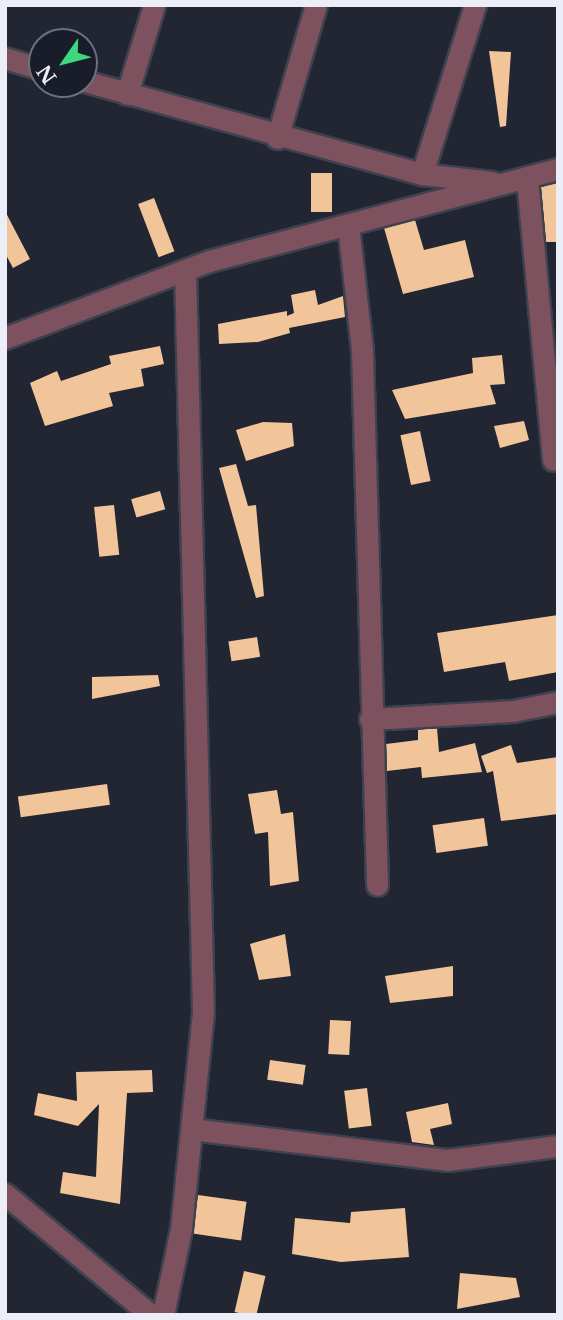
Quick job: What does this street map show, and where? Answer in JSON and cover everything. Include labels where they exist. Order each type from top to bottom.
[{"type":"street","points":[[127,94],[154,5]]},
{"type":"street","points":[[277,138],[316,5]]},
{"type":"street","points":[[422,174],[475,5]]},
{"type":"street","points":[[5,58],[28,65]]},
{"type":"street","points":[[98,86],[277,138],[422,174],[518,181]]},
{"type":"street","points":[[5,338],[186,270],[558,169]]},
{"type":"street","points":[[518,181],[549,315],[553,460]]},
{"type":"street","points":[[348,225],[362,350],[370,719],[377,885]]},
{"type":"street","points":[[163,1315],[181,1229],[203,1011],[186,270]]},
{"type":"street","points":[[370,719],[513,711],[558,702]]},
{"type":"street","points":[[191,1129],[448,1160],[558,1146]]},
{"type":"street","points":[[5,1194],[151,1315]]},
{"type":"building","points":[[489,51],[511,52],[506,126],[500,127]]},
{"type":"building","points":[[311,173],[332,173],[332,212],[311,212]]},
{"type":"building","points":[[558,183],[558,242],[546,242],[541,187]]},
{"type":"building","points":[[154,198],[174,251],[159,257],[138,204]]},
{"type":"building","points":[[5,211],[30,259],[13,268],[5,253]]},
{"type":"building","points":[[415,220],[424,250],[465,240],[474,277],[403,294],[384,228]]},
{"type":"building","points":[[315,290],[318,305],[343,296],[345,317],[289,328],[290,333],[258,342],[219,344],[218,324],[287,311],[287,316],[294,313],[291,295]]},
{"type":"building","points":[[160,346],[164,364],[141,369],[144,386],[109,393],[113,406],[45,426],[30,383],[57,371],[61,381],[111,364],[109,356]]},
{"type":"building","points":[[502,355],[505,384],[490,385],[496,404],[405,419],[392,390],[473,373],[472,358]]},
{"type":"building","points":[[524,421],[529,440],[500,448],[494,426]]},
{"type":"building","points":[[263,422],[292,423],[294,446],[246,461],[236,430]]},
{"type":"building","points":[[420,431],[431,481],[411,485],[400,435]]},
{"type":"building","points":[[236,464],[248,506],[256,505],[264,596],[256,598],[219,468]]},
{"type":"building","points":[[160,491],[165,509],[136,518],[131,499]]},
{"type":"building","points":[[114,505],[119,555],[99,557],[94,507]]},
{"type":"building","points":[[558,615],[558,672],[509,681],[505,662],[444,672],[437,633]]},
{"type":"building","points":[[257,637],[260,657],[231,661],[228,642]]},
{"type":"building","points":[[158,675],[160,686],[92,699],[92,677]]},
{"type":"building","points":[[437,728],[439,752],[475,743],[482,772],[422,778],[421,767],[387,771],[386,744],[418,740],[418,730]]},
{"type":"building","points":[[511,745],[517,763],[558,757],[558,814],[501,821],[493,771],[487,773],[481,756]]},
{"type":"building","points":[[107,784],[110,805],[21,817],[18,797]]},
{"type":"building","points":[[277,790],[281,814],[293,812],[299,881],[270,886],[268,832],[255,834],[248,794]]},
{"type":"building","points":[[484,818],[488,846],[436,853],[433,825]]},
{"type":"building","points":[[285,934],[291,976],[259,980],[250,944]]},
{"type":"building","points":[[453,966],[453,996],[390,1003],[385,976]]},
{"type":"building","points":[[330,1020],[351,1021],[349,1055],[328,1054]]},
{"type":"building","points":[[270,1060],[306,1065],[303,1085],[267,1080]]},
{"type":"building","points":[[152,1070],[153,1092],[127,1093],[120,1204],[60,1193],[63,1172],[96,1177],[99,1104],[78,1126],[34,1115],[38,1093],[77,1101],[76,1072]]},
{"type":"building","points":[[367,1088],[372,1126],[349,1129],[344,1091]]},
{"type":"building","points":[[448,1103],[452,1124],[430,1129],[434,1145],[412,1142],[406,1112]]},
{"type":"building","points":[[198,1195],[247,1202],[241,1240],[193,1234]]},
{"type":"building","points":[[405,1208],[409,1257],[341,1262],[292,1254],[295,1218],[350,1223],[351,1212]]},
{"type":"building","points":[[244,1271],[265,1276],[256,1315],[235,1312]]},
{"type":"building","points":[[460,1273],[516,1278],[520,1297],[457,1309]]}]
